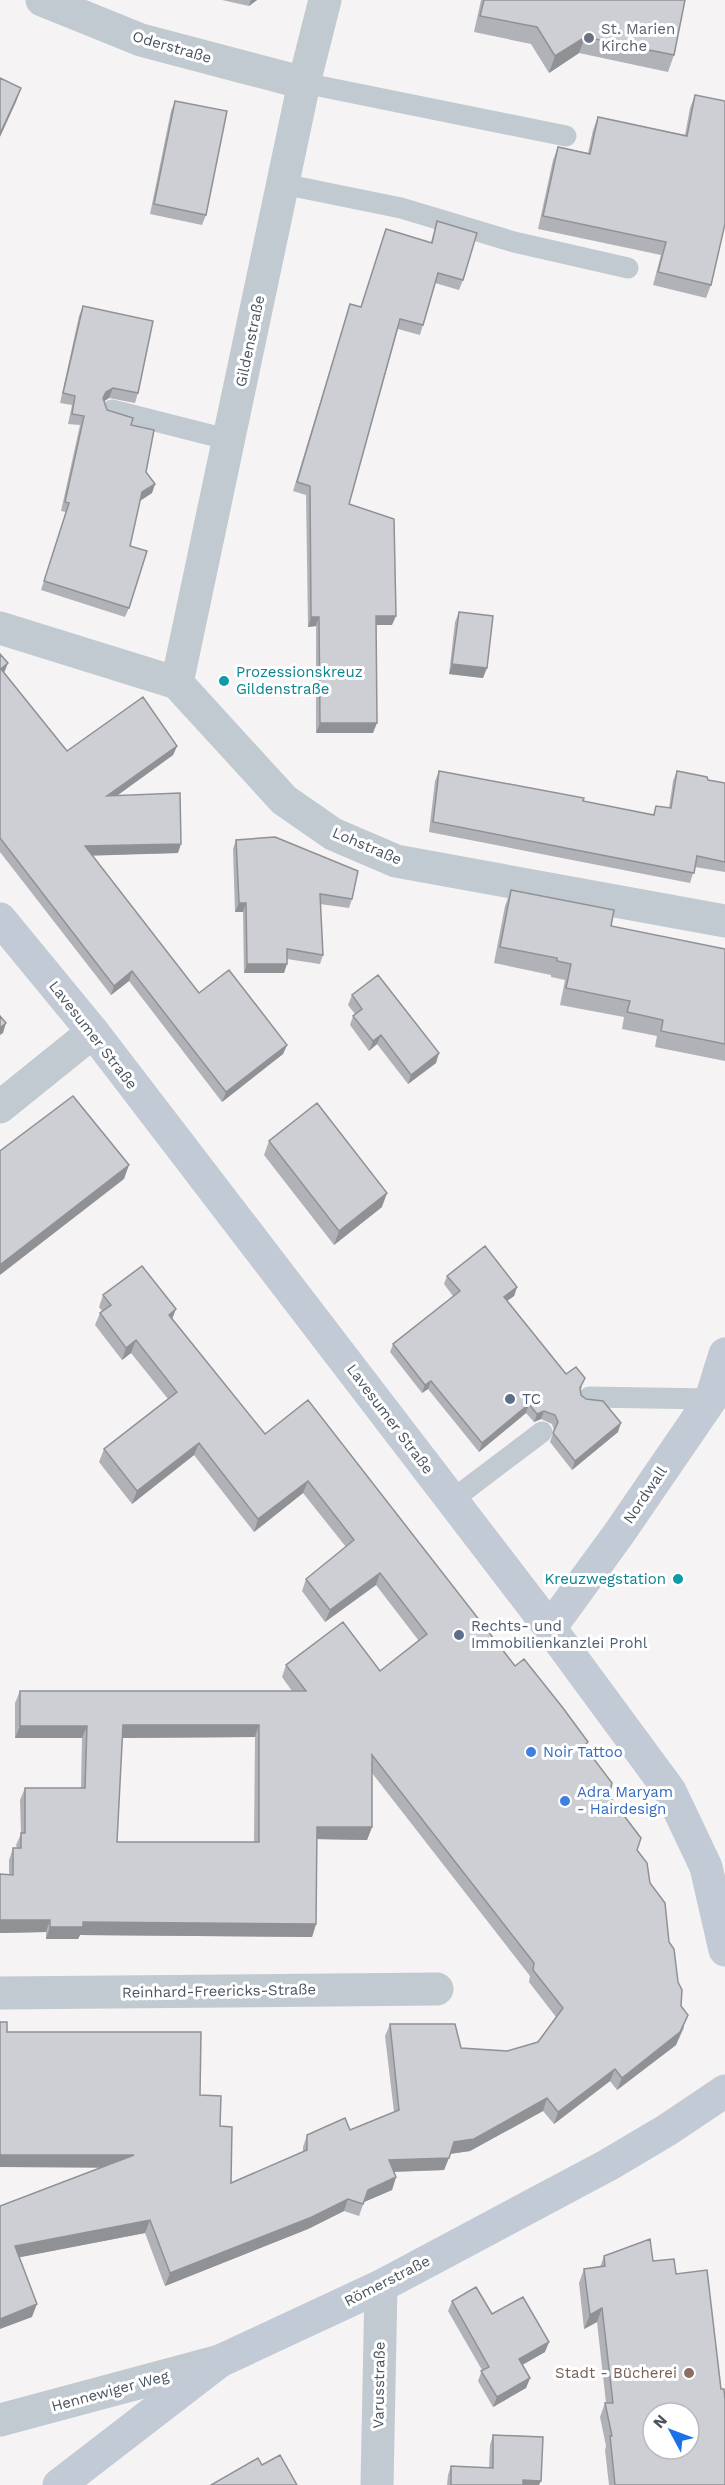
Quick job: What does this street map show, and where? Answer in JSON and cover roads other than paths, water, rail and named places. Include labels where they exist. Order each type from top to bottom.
[{"type":"street","name":"Oderstraße","points":[[42,0],[141,40],[304,84]]},
{"type":"street","name":"Gildenstraße","points":[[177,683],[304,84],[325,0]]},
{"type":"street","points":[[0,628],[177,683]]},
{"type":"street","name":"Lohstraße","points":[[177,683],[284,800],[333,834],[396,861],[725,921]]},
{"type":"street","name":"Lavesumer Straße","points":[[0,919],[93,1032],[550,1628],[670,1791],[706,1867],[725,1950]]},
{"type":"street","points":[[0,1107],[93,1032]]},
{"type":"street","name":"Nordwall","points":[[550,1628],[620,1532],[711,1399],[725,1354]]},
{"type":"street","name":"Reinhard-Freericks-Straße","points":[[0,1993],[437,1989]]},
{"type":"street","name":"Römerstraße","points":[[59,2485],[220,2361],[381,2286],[608,2165],[667,2130],[725,2091]]},
{"type":"street","name":"Varusstraße","points":[[377,2485],[381,2286]]},
{"type":"street","name":"Hennewiger Weg","points":[[0,2420],[220,2361]]},
{"type":"lane","points":[[304,84],[566,136]]},
{"type":"lane","points":[[283,184],[401,208],[514,242],[628,268]]},
{"type":"lane","points":[[112,410],[230,440]]},
{"type":"lane","points":[[589,1397],[711,1399]]},
{"type":"lane","points":[[452,1500],[542,1432]]},
{"type":"place","name":"St. Marien Kirche","points":[[589,38]]},
{"type":"place","name":"Prozessionskreuz Gildenstraße","points":[[224,681]]},
{"type":"place","name":"TC","points":[[510,1399]]},
{"type":"place","name":"Kreuzwegstation","points":[[678,1579]]},
{"type":"place","name":"Rechts- und Immobilienkanzlei Prohl","points":[[459,1635]]},
{"type":"place","name":"Noir Tattoo","points":[[531,1752]]},
{"type":"place","name":"Adra Maryam - Hairdesign","points":[[565,1801]]},
{"type":"place","name":"Stadt - Bücherei","points":[[689,2373]]}]
